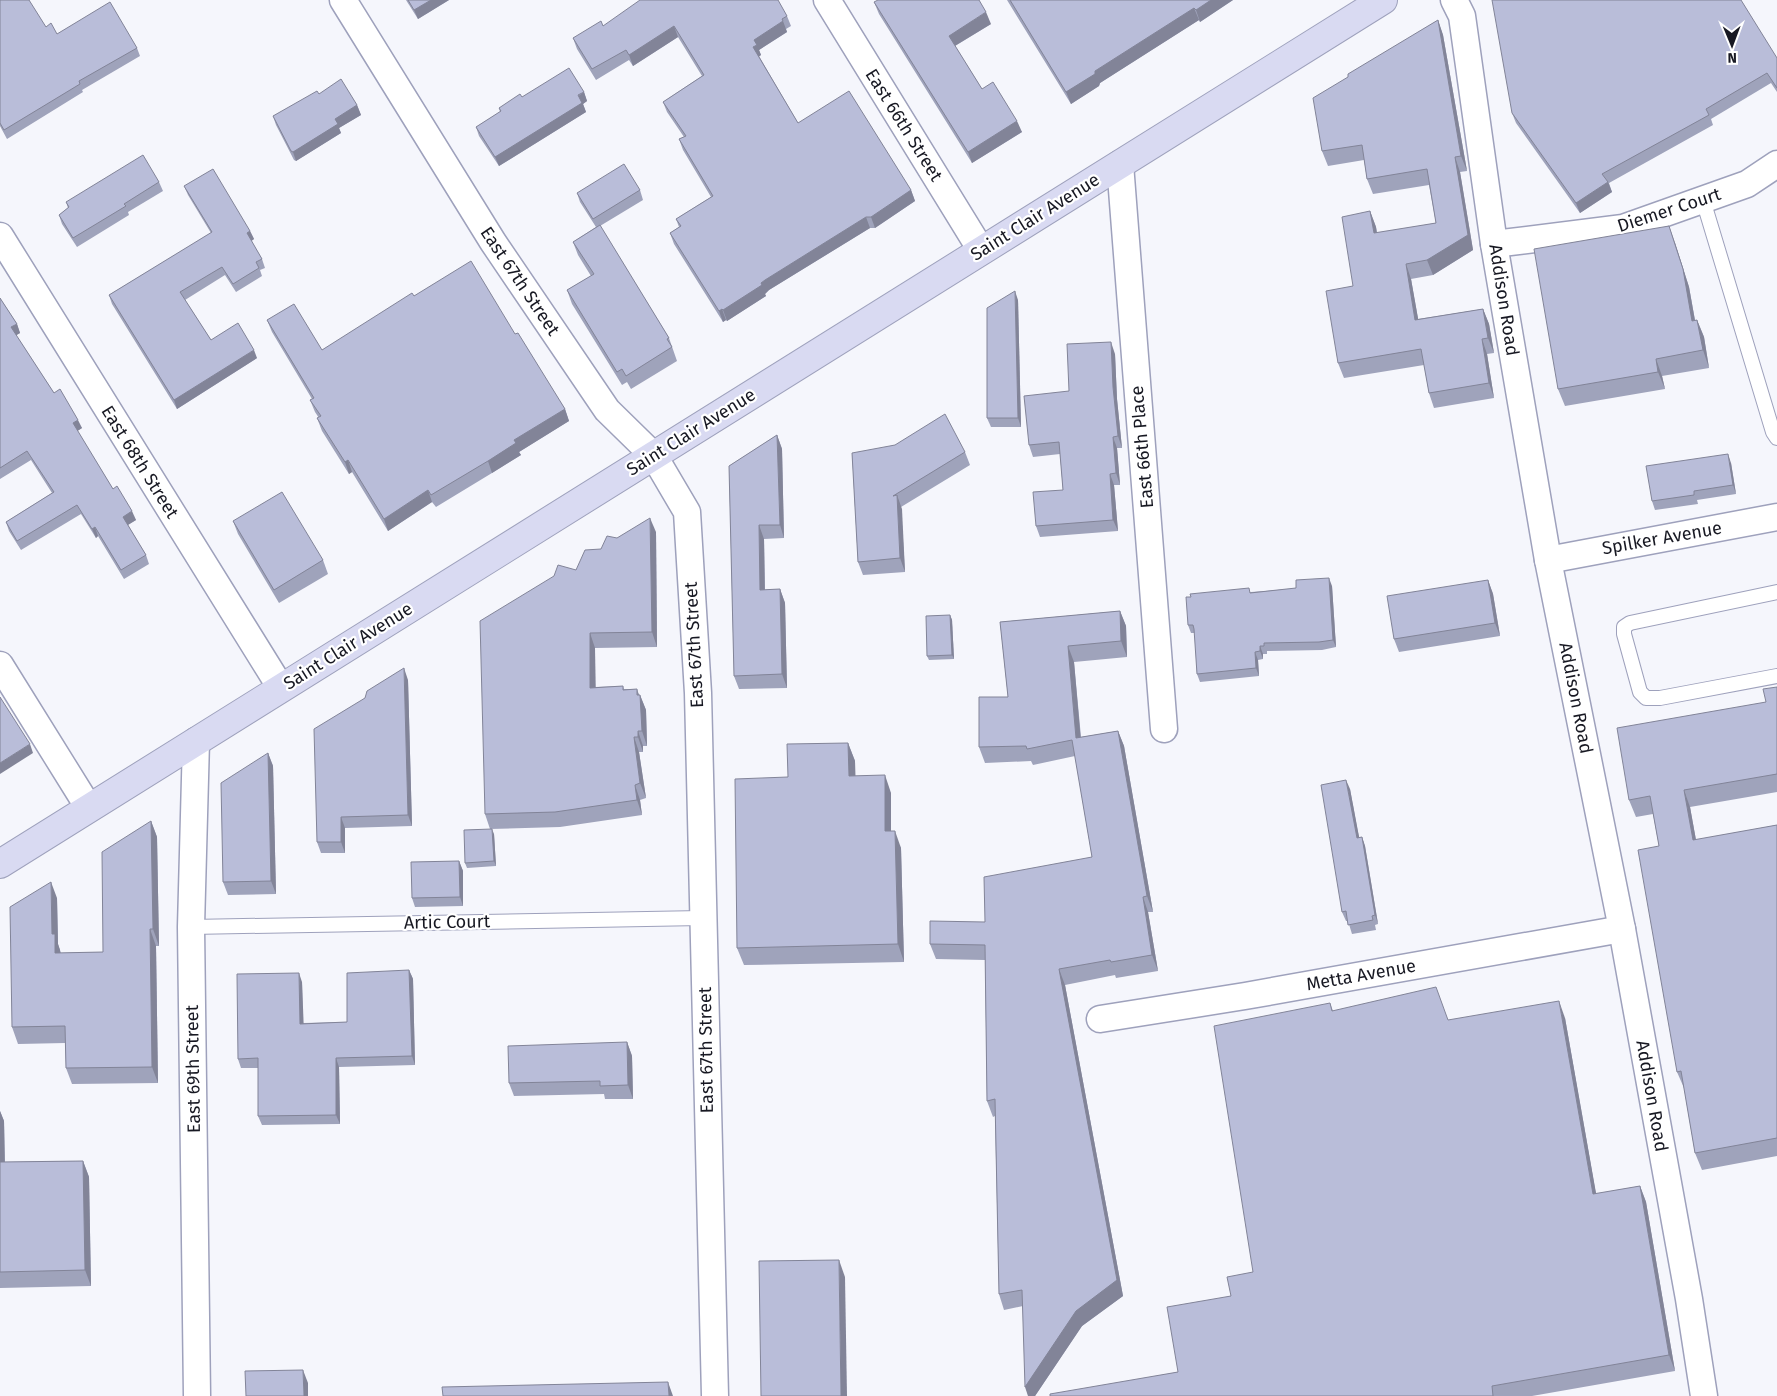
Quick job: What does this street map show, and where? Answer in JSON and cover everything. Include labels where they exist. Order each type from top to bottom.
[{"type":"main road","name":"Saint Clair Avenue","points":[[0,864],[1382,0]]},
{"type":"street","name":"East 67th Street","points":[[343,0],[509,266],[607,410],[654,456],[687,512],[698,693],[715,1396]]},
{"type":"street","name":"East 66th Street","points":[[827,0],[981,250]]},
{"type":"street","name":"Addison Road","points":[[1454,0],[1462,16],[1494,244],[1548,560],[1622,929],[1689,1299],[1704,1396]]},
{"type":"street","name":"East 66th Place","points":[[1120,164],[1164,729]]},
{"type":"street","name":"Diemer Court","points":[[1494,244],[1623,228],[1747,184],[1777,164]]},
{"type":"street","name":"East 68th Street","points":[[0,236],[281,688]]},
{"type":"street","name":"Spilker Avenue","points":[[1548,560],[1777,517]]},
{"type":"street","points":[[0,664],[89,808]]},
{"type":"street","name":"East 69th Street","points":[[196,741],[191,927],[198,1396]]},
{"type":"street","name":"Metta Avenue","points":[[1100,1019],[1255,994],[1622,929]]},
{"type":"lane","points":[[1703,200],[1773,432],[1777,438]]},
{"type":"lane","points":[[1777,592],[1630,623],[1624,627],[1624,634],[1640,692],[1646,698],[1660,698],[1777,676]]},
{"type":"lane","name":"Artic Court","points":[[191,927],[702,918]]},
{"type":"building","points":[[0,0],[29,0],[46,27],[51,23],[57,34],[110,2],[137,48],[79,81],[80,84],[4,130],[0,123]]},
{"type":"building","points":[[408,0],[431,0],[414,10]]},
{"type":"building","points":[[640,0],[778,0],[787,16],[782,19],[783,21],[754,40],[757,45],[753,47],[798,123],[849,91],[911,190],[871,217],[866,217],[765,280],[761,283],[762,285],[719,311],[670,233],[681,226],[676,219],[713,196],[679,139],[686,136],[663,102],[704,75],[674,26],[629,55],[626,50],[592,69],[573,38],[601,21],[603,26]]},
{"type":"building","points":[[878,0],[979,0],[986,12],[949,36],[982,89],[993,82],[1017,121],[968,152],[874,2]]},
{"type":"building","points":[[1010,0],[1211,0],[1196,10],[1194,8],[1095,71],[1095,74],[1066,92]]},
{"type":"building","points":[[1492,0],[1741,0],[1777,58],[1777,88],[1767,73],[1706,109],[1709,115],[1602,174],[1608,182],[1576,203],[1512,113]]},
{"type":"building","points":[[1438,20],[1461,156],[1455,157],[1468,235],[1427,260],[1406,264],[1415,320],[1483,309],[1488,338],[1482,339],[1489,383],[1429,393],[1421,349],[1338,363],[1326,291],[1353,286],[1342,217],[1370,211],[1374,233],[1436,223],[1427,169],[1367,179],[1362,145],[1322,151],[1313,98],[1348,77],[1348,74]]},
{"type":"building","points":[[569,68],[584,92],[578,95],[582,103],[495,157],[476,127],[501,111],[499,108],[520,94],[522,97]]},
{"type":"building","points":[[341,79],[357,105],[335,119],[338,124],[293,152],[291,151],[273,116],[317,91],[319,94]]},
{"type":"building","points":[[143,155],[159,182],[124,204],[126,206],[73,238],[59,215],[69,207],[66,202]]},
{"type":"building","points":[[624,164],[640,190],[593,219],[577,193]]},
{"type":"building","points":[[213,169],[250,231],[247,233],[262,259],[256,262],[259,268],[233,284],[222,267],[180,292],[211,340],[238,323],[254,350],[174,400],[109,295],[212,232],[184,186]]},
{"type":"building","points":[[600,225],[669,338],[667,339],[672,347],[626,376],[622,369],[617,372],[567,290],[594,274],[573,242]]},
{"type":"building","points":[[1669,226],[1683,269],[1692,321],[1697,320],[1703,350],[1656,359],[1658,372],[1558,389],[1534,249]]},
{"type":"building","points":[[471,261],[515,334],[518,333],[565,409],[514,440],[516,443],[488,461],[431,495],[428,490],[384,519],[348,460],[345,462],[317,418],[321,416],[310,400],[314,398],[267,320],[294,304],[322,350],[412,293],[414,296]]},
{"type":"building","points":[[1015,291],[1018,418],[987,418],[987,308]]},
{"type":"building","points":[[0,298],[17,324],[11,327],[54,393],[60,389],[78,420],[73,423],[113,489],[117,486],[132,511],[123,517],[146,555],[121,570],[95,527],[92,529],[77,505],[17,541],[6,522],[54,492],[27,451],[0,468]]},
{"type":"building","points":[[1111,342],[1118,436],[1113,437],[1116,473],[1110,474],[1113,520],[1036,526],[1033,492],[1063,490],[1059,442],[1029,445],[1024,396],[1069,391],[1067,344]]},
{"type":"building","points":[[945,414],[965,452],[893,496],[897,495],[900,558],[858,562],[852,453],[895,445]]},
{"type":"building","points":[[777,435],[780,525],[759,525],[760,590],[780,589],[782,674],[734,676],[729,466]]},
{"type":"building","points":[[1728,454],[1733,485],[1694,491],[1694,495],[1652,501],[1646,466]]},
{"type":"building","points":[[282,492],[323,560],[274,590],[233,521]]},
{"type":"building","points":[[650,518],[652,632],[590,633],[590,688],[623,686],[623,690],[637,689],[637,695],[640,695],[642,731],[638,731],[638,737],[634,737],[640,783],[635,785],[637,800],[555,812],[485,814],[480,621],[554,576],[558,565],[576,570],[585,550],[601,549],[607,536],[617,538]]},
{"type":"building","points":[[1329,578],[1333,640],[1264,643],[1264,646],[1260,646],[1260,651],[1255,652],[1256,668],[1197,674],[1194,629],[1193,625],[1188,625],[1186,597],[1191,597],[1190,594],[1249,588],[1250,593],[1296,588],[1296,580]]},
{"type":"building","points":[[1488,580],[1495,623],[1394,639],[1387,596]]},
{"type":"building","points":[[1120,611],[1121,641],[1068,646],[1076,738],[1118,731],[1147,896],[1143,897],[1152,955],[1059,969],[1117,1280],[1076,1311],[1025,1387],[1022,1290],[999,1294],[995,1099],[987,1101],[985,945],[930,944],[930,921],[985,922],[984,877],[1092,857],[1072,740],[1027,749],[1026,746],[979,747],[979,697],[1008,697],[1000,622]]},
{"type":"building","points":[[950,615],[952,655],[927,656],[926,616]]},
{"type":"building","points":[[404,668],[408,815],[341,817],[341,842],[317,842],[314,729],[365,698],[367,691]]},
{"type":"building","points":[[1777,687],[1777,774],[1684,790],[1693,840],[1777,825],[1777,1138],[1695,1153],[1681,1071],[1677,1072],[1638,850],[1659,846],[1650,796],[1629,800],[1617,728],[1766,702],[1763,689]]},
{"type":"building","points":[[0,697],[30,744],[0,763]]},
{"type":"building","points":[[848,743],[849,776],[885,775],[885,831],[895,831],[898,944],[737,948],[735,779],[788,777],[787,744]]},
{"type":"building","points":[[268,753],[271,881],[223,882],[221,783]]},
{"type":"building","points":[[1346,780],[1357,838],[1362,837],[1375,915],[1372,916],[1373,920],[1348,925],[1346,911],[1342,912],[1321,785]]},
{"type":"building","points":[[151,821],[153,929],[150,929],[152,1067],[66,1068],[65,1026],[12,1027],[10,907],[51,882],[52,934],[55,934],[55,953],[103,952],[102,852]]},
{"type":"building","points":[[492,829],[494,861],[465,863],[464,830]]},
{"type":"building","points":[[459,861],[460,897],[412,898],[411,862]]},
{"type":"building","points":[[409,970],[412,1056],[336,1058],[336,1115],[258,1116],[258,1058],[238,1059],[237,974],[299,973],[300,1024],[347,1022],[347,973]]},
{"type":"building","points":[[1436,987],[1448,1020],[1559,1001],[1593,1194],[1640,1186],[1669,1355],[1492,1386],[1493,1396],[1050,1396],[1050,1394],[1178,1372],[1167,1307],[1231,1296],[1227,1277],[1253,1272],[1214,1026],[1330,1003],[1332,1011]]},
{"type":"building","points":[[627,1042],[628,1085],[600,1086],[600,1081],[509,1083],[508,1046]]},
{"type":"building","points":[[83,1161],[85,1270],[0,1272],[0,1162]]},
{"type":"building","points":[[839,1260],[841,1396],[761,1396],[759,1261]]},
{"type":"building","points":[[303,1370],[304,1396],[246,1396],[245,1371]]},
{"type":"building","points":[[668,1382],[669,1396],[443,1396],[442,1387]]}]
